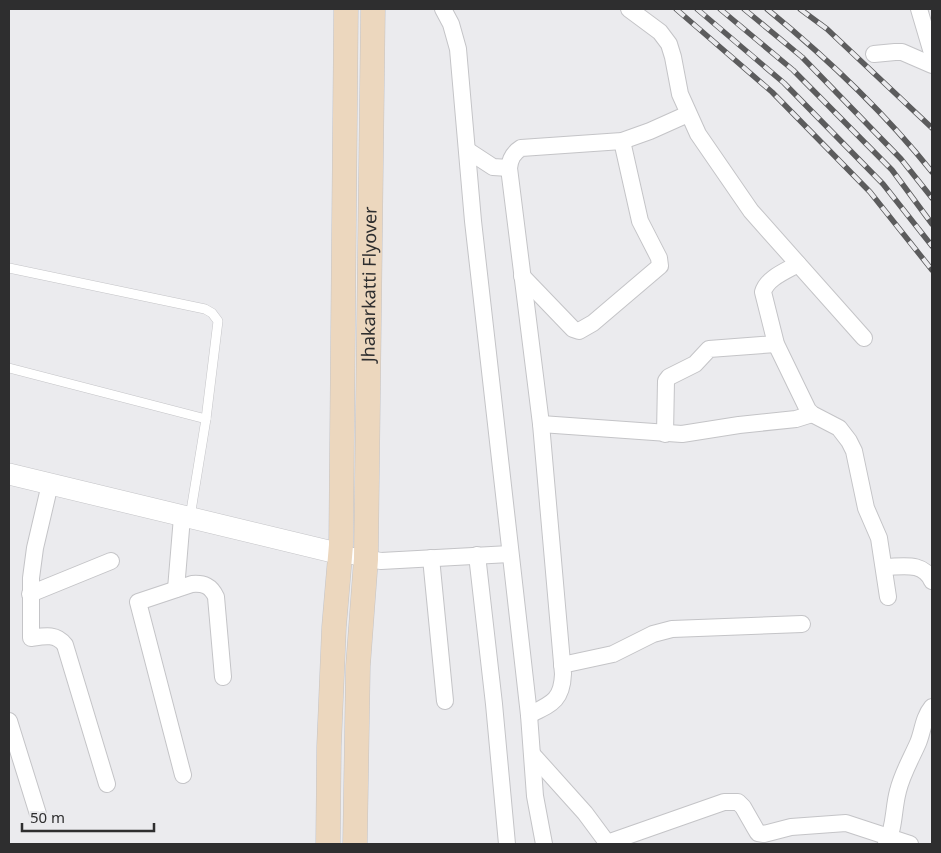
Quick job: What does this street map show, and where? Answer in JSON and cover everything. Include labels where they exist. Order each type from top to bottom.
[{"type":"main road","name":"Jhakarkatti Flyover","points":[[328,844],[329,746],[334,627],[341,554],[346,9]]},
{"type":"main road","name":"Jhakarkatti Flyover","points":[[355,844],[358,666],[366,559],[373,9]]},
{"type":"street","points":[[443,9],[451,24],[458,49],[473,221],[529,715],[535,796],[544,844]]},
{"type":"street","points":[[629,9],[660,32],[668,44],[673,57],[680,94],[688,114],[698,134],[751,211],[864,338]]},
{"type":"street","points":[[919,9],[932,52]]},
{"type":"street","points":[[874,54],[902,52],[932,66]]},
{"type":"street","points":[[529,715],[548,705],[557,697],[562,687],[562,664],[541,424],[509,168],[510,159],[521,148],[622,141],[688,114]]},
{"type":"street","points":[[522,276],[573,329],[579,331],[593,323],[660,266],[659,258],[640,221],[622,141]]},
{"type":"street","points":[[467,150],[493,168],[509,168]]},
{"type":"street","points":[[798,264],[769,282],[763,292],[776,344],[804,405],[812,414],[833,423],[850,441],[854,451],[866,508],[879,538],[888,597]]},
{"type":"street","points":[[665,434],[666,381],[669,377],[695,364],[709,349],[776,344]]},
{"type":"street","points":[[541,424],[665,434],[692,433],[739,425],[796,419],[812,414]]},
{"type":"street","points":[[9,474],[186,518],[366,559],[381,561],[510,554]]},
{"type":"street","points":[[50,484],[35,548],[30,594],[31,638],[56,637],[65,645],[107,784]]},
{"type":"street","points":[[176,589],[186,518]]},
{"type":"street","points":[[476,555],[494,704],[507,844]]},
{"type":"street","points":[[431,558],[444,701]]},
{"type":"street","points":[[30,594],[111,561]]},
{"type":"street","points":[[884,567],[917,566],[930,575],[932,581]]},
{"type":"street","points":[[183,776],[138,602],[192,584],[200,583],[213,590],[216,597],[223,677]]},
{"type":"street","points":[[562,664],[613,654],[653,634],[672,629],[802,624]]},
{"type":"street","points":[[888,841],[893,825],[898,789],[902,776],[919,740],[925,717],[932,707]]},
{"type":"street","points":[[9,721],[38,814]]},
{"type":"street","points":[[532,754],[585,813],[607,844],[724,802],[732,801],[738,802],[743,807],[758,833],[764,834],[791,827],[846,823],[888,841],[910,844]]},
{"type":"lane","points":[[9,268],[205,309],[212,313],[218,321],[206,419],[186,518]]},
{"type":"lane","points":[[9,368],[206,419]]},
{"type":"railway","points":[[676,9],[772,92],[870,192],[932,270]]},
{"type":"railway","points":[[697,9],[784,83],[883,184],[932,246]]},
{"type":"railway","points":[[720,9],[793,70],[892,170],[932,224]]},
{"type":"railway","points":[[744,9],[802,57],[901,159],[932,198]]},
{"type":"railway","points":[[767,9],[854,86],[932,172]]},
{"type":"railway","points":[[800,9],[827,29],[932,128]]}]
